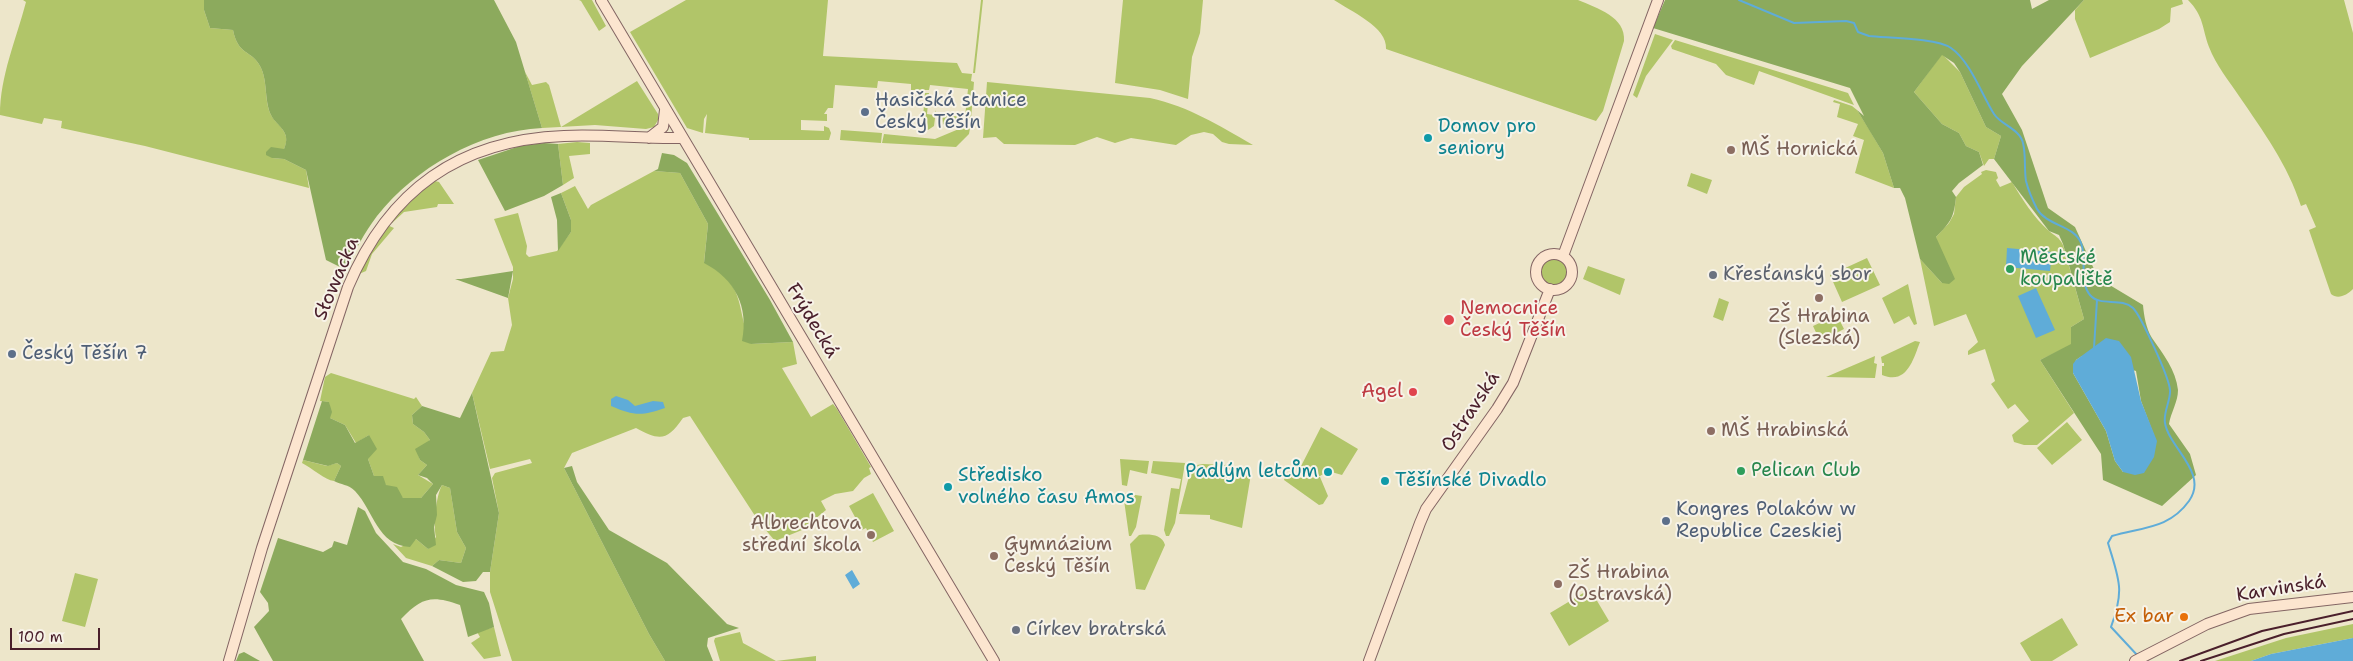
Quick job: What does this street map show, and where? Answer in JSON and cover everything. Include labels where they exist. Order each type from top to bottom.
[{"type":"street","name":"Frýdecká","points":[[601,0],[994,661]]},
{"type":"street","points":[[1563,256],[1658,0]]},
{"type":"street","points":[[647,139],[663,127],[666,116],[664,106]]},
{"type":"street","name":"Słowacka","points":[[229,661],[265,539],[348,287],[355,269],[374,236],[398,206],[438,172],[480,151],[510,142],[565,136],[647,139],[682,138]]},
{"type":"street","points":[[1555,254],[1563,256],[1571,267],[1570,280],[1561,288],[1550,289],[1540,282],[1537,268],[1546,256],[1555,254]]},
{"type":"street","name":"Ostravská","points":[[1369,661],[1426,510],[1513,383],[1550,289]]},
{"type":"street","name":"Karvinská","points":[[2135,661],[2207,624],[2249,609],[2353,597]]},
{"type":"green space","points":[[23,0],[204,0],[204,10],[210,28],[233,30],[238,44],[260,66],[271,115],[283,130],[286,138],[284,149],[272,158],[284,159],[306,170],[309,188],[145,146],[61,128],[62,121],[44,118],[42,124],[0,115],[3,86],[9,58],[26,2]]},
{"type":"green space","points":[[204,0],[494,0],[516,42],[542,128],[495,136],[450,155],[429,168],[410,182],[377,216],[360,242],[346,270],[326,260],[306,170],[284,159],[272,158],[266,155],[266,152],[271,147],[284,149],[286,138],[285,133],[271,115],[260,66],[238,44],[233,30],[210,28],[204,10]]},
{"type":"green space","points":[[579,0],[592,0],[606,26],[599,31]]},
{"type":"green space","points":[[686,0],[828,0],[823,56],[957,63],[962,73],[972,74],[971,81],[974,82],[971,119],[947,126],[943,124],[942,115],[965,117],[968,89],[930,85],[929,90],[911,90],[911,84],[878,81],[877,88],[835,85],[833,108],[828,108],[824,114],[827,114],[827,121],[801,120],[801,130],[824,131],[824,126],[829,128],[831,133],[829,140],[749,140],[749,138],[705,133],[707,114],[704,119],[703,133],[687,128],[630,32]]},
{"type":"green space","points":[[981,0],[983,0],[975,73],[973,73]]},
{"type":"green space","points":[[1123,0],[1203,0],[1200,33],[1192,57],[1188,99],[1160,90],[1115,83]]},
{"type":"green space","points":[[1334,0],[1578,0],[1609,14],[1620,26],[1624,41],[1603,111],[1596,121],[1386,49],[1385,41],[1375,27]]},
{"type":"green space","points":[[1665,0],[2030,0],[2032,9],[2049,0],[2084,0],[2022,66],[2002,94],[2022,130],[2048,208],[2075,227],[2098,278],[2143,305],[2150,334],[2168,362],[2177,383],[2178,394],[2169,424],[2190,454],[2196,475],[2162,506],[2103,480],[2101,454],[2040,360],[2071,344],[2071,327],[2084,319],[2063,244],[2059,235],[2049,231],[1994,159],[2001,136],[1986,127],[1954,63],[1942,55],[1914,92],[1942,124],[1959,133],[1966,146],[1979,152],[1983,165],[1959,183],[1952,191],[1956,197],[1953,214],[1936,237],[1955,279],[1949,284],[1942,283],[1920,259],[1905,198],[1900,188],[1894,188],[1883,153],[1857,110],[1864,116],[1850,88],[1653,28]],"holes":[[[2082,356],[2136,371],[2141,401],[2156,441],[2123,472],[2115,461],[2106,431],[2073,373],[2076,360]]]},
{"type":"green space","points":[[2084,0],[2182,0],[2183,4],[2171,8],[2170,22],[2159,29],[2090,58],[2075,19],[2075,10]]},
{"type":"green space","points":[[2188,0],[2344,0],[2353,33],[2353,289],[2345,295],[2337,297],[2331,294],[2309,230],[2316,227],[2306,204],[2301,206],[2282,162],[2215,60],[2200,17]]},
{"type":"green space","points":[[1655,34],[1673,40],[1646,76],[1637,98],[1633,95]]},
{"type":"green space","points":[[1675,40],[1848,93],[1854,105],[1759,71],[1754,85],[1726,75],[1716,64],[1672,49],[1671,46]]},
{"type":"green space","points":[[1942,54],[1960,72],[1986,127],[2001,136],[1994,159],[1989,159],[1984,166],[1979,152],[1966,146],[1959,133],[1942,124],[1914,92]]},
{"type":"green space","points":[[525,72],[532,85],[546,82],[549,85],[561,127],[542,128]]},
{"type":"green space","points":[[637,81],[658,114],[658,120],[654,127],[646,129],[595,125],[561,127]]},
{"type":"green space","points":[[987,82],[1150,98],[1178,106],[1216,124],[1253,145],[1229,144],[1222,142],[1213,134],[1204,132],[1191,135],[1176,145],[1131,138],[1115,143],[1097,137],[1075,145],[1004,144],[996,137],[983,138]]},
{"type":"green space","points":[[925,93],[929,93],[927,114],[934,115],[936,110],[934,126],[928,130],[922,129]]},
{"type":"green space","points":[[1834,100],[1852,106],[1857,110],[1883,153],[1894,188],[1855,173],[1864,140],[1853,136],[1858,124],[1837,117],[1840,104],[1833,102]]},
{"type":"green space","points":[[966,126],[970,128],[969,134],[956,147],[882,143],[884,134],[935,139]]},
{"type":"green space","points":[[841,130],[882,133],[881,143],[840,140]]},
{"type":"green space","points":[[544,143],[558,144],[563,185],[544,196],[505,211],[478,160],[520,146]]},
{"type":"green space","points":[[590,143],[590,154],[569,156],[574,178],[563,185],[558,144]]},
{"type":"green space","points":[[662,153],[674,155],[687,163],[770,300],[793,342],[751,344],[742,341],[743,317],[737,295],[724,277],[704,263],[708,224],[680,173],[654,171],[658,169]]},
{"type":"green space","name":"Městské koupaliště","points":[[1986,170],[1996,172],[1998,178],[1996,180],[2000,187],[2012,182],[2033,214],[2063,245],[2084,319],[2071,327],[2071,345],[2040,360],[2074,413],[2037,445],[2024,445],[2014,442],[2012,435],[2029,421],[2015,404],[2008,409],[1991,384],[1995,381],[1985,349],[1968,355],[1968,351],[1978,342],[1966,314],[1934,326],[1920,259],[1942,283],[1936,237],[1949,223],[1954,214],[1956,197],[1964,187]]},
{"type":"green space","points":[[654,171],[680,173],[708,224],[704,262],[728,280],[734,289],[751,344],[793,342],[797,364],[782,368],[811,417],[833,404],[871,467],[869,468],[871,474],[864,478],[853,491],[835,494],[821,501],[826,510],[802,530],[775,541],[759,522],[690,416],[683,418],[672,431],[662,437],[651,435],[636,428],[572,453],[564,468],[649,634],[665,661],[512,661],[490,592],[490,572],[499,513],[492,478],[495,473],[532,463],[530,459],[490,469],[472,393],[491,352],[504,351],[512,325],[508,298],[513,279],[513,267],[494,219],[518,213],[527,246],[526,254],[529,257],[557,251],[571,232],[571,220],[561,193],[575,186],[588,209],[591,205]]},
{"type":"green space","points":[[1691,173],[1712,180],[1707,194],[1687,186]]},
{"type":"green space","points":[[435,181],[439,182],[454,204],[438,204],[437,207],[404,212],[392,223],[390,222],[419,193]]},
{"type":"green space","points":[[561,193],[571,220],[571,232],[558,251],[557,220],[551,197]]},
{"type":"green space","points":[[387,225],[394,228],[372,254],[366,271],[359,274],[365,258]]},
{"type":"green space","points":[[1867,258],[1880,285],[1842,302],[1830,275]]},
{"type":"green space","points":[[1554,259],[1563,263],[1567,272],[1563,281],[1554,285],[1545,281],[1541,272],[1545,263]]},
{"type":"green space","points":[[1588,266],[1625,279],[1620,295],[1583,279]]},
{"type":"green space","points":[[513,271],[508,298],[455,279],[461,279]]},
{"type":"green space","points":[[1908,284],[1917,324],[1914,325],[1909,316],[1894,324],[1882,298]]},
{"type":"green space","points":[[1719,298],[1729,302],[1723,321],[1713,317]]},
{"type":"green space","points":[[1837,315],[1844,329],[1820,341],[1813,326]]},
{"type":"green space","points":[[1915,341],[1920,342],[1908,369],[1898,377],[1882,375],[1884,363],[1882,363],[1881,357]]},
{"type":"green space","points":[[1875,356],[1874,363],[1877,364],[1875,378],[1826,377]]},
{"type":"green space","points":[[331,373],[414,399],[416,397],[422,406],[412,415],[413,424],[424,432],[430,440],[418,454],[420,460],[427,465],[418,475],[433,484],[421,498],[403,498],[374,476],[368,459],[369,435],[356,443],[345,425],[330,418],[329,402],[320,401],[325,377]]},
{"type":"green space","points":[[472,393],[499,513],[490,572],[483,572],[476,581],[463,582],[432,566],[439,560],[461,563],[466,548],[457,532],[450,488],[442,485],[436,495],[437,515],[434,527],[436,545],[428,549],[416,539],[410,547],[399,545],[383,534],[355,491],[334,481],[341,466],[337,463],[328,466],[303,460],[322,401],[329,402],[332,412],[330,418],[345,425],[355,443],[369,435],[377,449],[368,459],[374,476],[383,476],[386,485],[397,487],[403,498],[421,498],[433,484],[427,478],[418,475],[427,465],[420,460],[415,449],[430,440],[424,432],[413,424],[412,415],[422,406],[460,418]]},
{"type":"green space","points":[[2067,422],[2082,440],[2052,465],[2037,448]]},
{"type":"green space","points":[[1321,427],[1358,449],[1342,475],[1328,471],[1320,476],[1297,474]]},
{"type":"green space","points":[[1120,459],[1149,461],[1147,474],[1130,470],[1127,486],[1122,485]]},
{"type":"green space","points":[[303,460],[327,466],[337,463],[341,466],[334,481],[302,463]]},
{"type":"green space","points":[[1153,461],[1185,463],[1175,523],[1169,536],[1166,536],[1164,530],[1171,488],[1179,489],[1181,479],[1151,473]]},
{"type":"green space","points":[[1197,465],[1227,465],[1249,473],[1250,480],[1242,528],[1210,519],[1210,515],[1179,514],[1188,480]]},
{"type":"green space","points":[[572,466],[577,482],[609,530],[667,563],[727,624],[739,628],[708,638],[707,646],[713,661],[665,661],[649,634],[564,468]]},
{"type":"green space","points":[[1285,476],[1320,477],[1328,496],[1323,504],[1319,505],[1284,480]]},
{"type":"green space","points":[[442,485],[450,488],[457,532],[466,548],[461,563],[439,560],[432,566],[406,558],[393,544],[401,547],[416,539],[428,549],[436,537],[436,511]]},
{"type":"green space","points":[[873,493],[894,531],[873,542],[866,528],[862,530],[849,506]]},
{"type":"green space","points":[[1123,493],[1142,496],[1136,527],[1131,536],[1129,536]]},
{"type":"green space","points":[[358,507],[365,511],[376,533],[403,562],[426,569],[456,585],[484,592],[489,603],[494,627],[468,637],[460,605],[442,600],[428,600],[415,606],[401,619],[424,661],[273,661],[254,627],[269,611],[268,603],[260,592],[278,538],[323,552],[332,547],[334,541],[347,545]]},
{"type":"green space","points":[[1139,535],[1158,537],[1165,545],[1145,590],[1136,589],[1130,544]]},
{"type":"green space","points":[[75,573],[98,579],[85,627],[62,621]]},
{"type":"green space","points":[[1590,589],[1609,621],[1569,646],[1550,613]]},
{"type":"green space","points":[[2062,618],[2078,645],[2052,661],[2031,661],[2020,643]]},
{"type":"green space","points":[[2353,624],[2353,638],[2271,654],[2251,661],[2215,661],[2286,638]]},
{"type":"green space","points":[[494,627],[501,656],[484,659],[471,643],[480,637],[477,632]]},
{"type":"green space","points":[[740,632],[743,643],[776,661],[720,661],[714,641],[715,638]]},
{"type":"green space","points":[[244,652],[260,661],[236,661],[239,654]]},
{"type":"green space","points":[[816,656],[816,661],[776,661]]},
{"type":"water","points":[[2007,248],[2052,252],[2050,271],[2006,267]]},
{"type":"water","points":[[2036,288],[2055,330],[2036,338],[2018,296]]},
{"type":"water","points":[[2106,338],[2119,341],[2131,357],[2141,401],[2157,441],[2154,457],[2144,473],[2135,475],[2123,472],[2115,461],[2106,431],[2073,373],[2073,364],[2076,360]]},
{"type":"water","points":[[616,396],[628,400],[635,406],[653,401],[663,402],[665,408],[644,414],[626,412],[611,406],[611,399]]},
{"type":"water","points":[[852,570],[860,584],[853,589],[845,575]]},
{"type":"water","points":[[2353,638],[2353,661],[2251,661],[2271,654]]},
{"type":"waterway","points":[[1739,0],[1794,23],[1846,21],[1854,23],[1858,32],[1869,36],[1924,40],[1951,48],[1970,70],[1997,118],[2021,138],[2026,181],[2041,215],[2073,232],[2078,237],[2083,249],[2085,284],[2090,295],[2099,301],[2123,303],[2133,308],[2137,313],[2154,347],[2170,390],[2165,419],[2168,432],[2186,461],[2194,481],[2194,491],[2189,501],[2173,517],[2154,526],[2112,536],[2108,543],[2119,585],[2118,603],[2111,627],[2138,656]]},
{"type":"waterway","points":[[2094,348],[2097,300]]},
{"type":"railway","points":[[2180,661],[2262,631],[2353,611]]},
{"type":"railway","points":[[2201,661],[2284,634],[2353,619]]},
{"type":"place","name":"Hasičská stanice Český Těšín","points":[[865,112]]},
{"type":"place","name":"Domov pro seniory","points":[[1428,138]]},
{"type":"place","name":"MŠ Hornická","points":[[1731,150]]},
{"type":"place","name":"Městské koupaliště","points":[[2010,269]]},
{"type":"place","name":"Křesťanský sbor","points":[[1713,275]]},
{"type":"place","name":"ZŠ Hrabina (Slezská)","points":[[1819,298]]},
{"type":"place","name":"Nemocnice Český Těšín","points":[[1449,320]]},
{"type":"place","name":"Český Těšín 7","points":[[12,354]]},
{"type":"place","name":"Agel","points":[[1413,392]]},
{"type":"place","name":"MŠ Hrabinská","points":[[1711,431]]},
{"type":"place","name":"Pelican Club","points":[[1741,471]]},
{"type":"place","name":"Padlým letcům","points":[[1328,472]]},
{"type":"place","name":"Těšínské Divadlo","points":[[1385,481]]},
{"type":"place","name":"Středisko volného času Amos","points":[[948,487]]},
{"type":"place","name":"Kongres Polaków w Republice Czeskiej","points":[[1666,521]]},
{"type":"place","name":"Albrechtova střední škola","points":[[871,535]]},
{"type":"place","name":"Gymnázium Český Těšín","points":[[994,556]]},
{"type":"place","name":"ZŠ Hrabina (Ostravská)","points":[[1558,584]]},
{"type":"place","name":"Ex bar","points":[[2184,617]]},
{"type":"place","name":"Církev bratrská","points":[[1016,630]]}]
